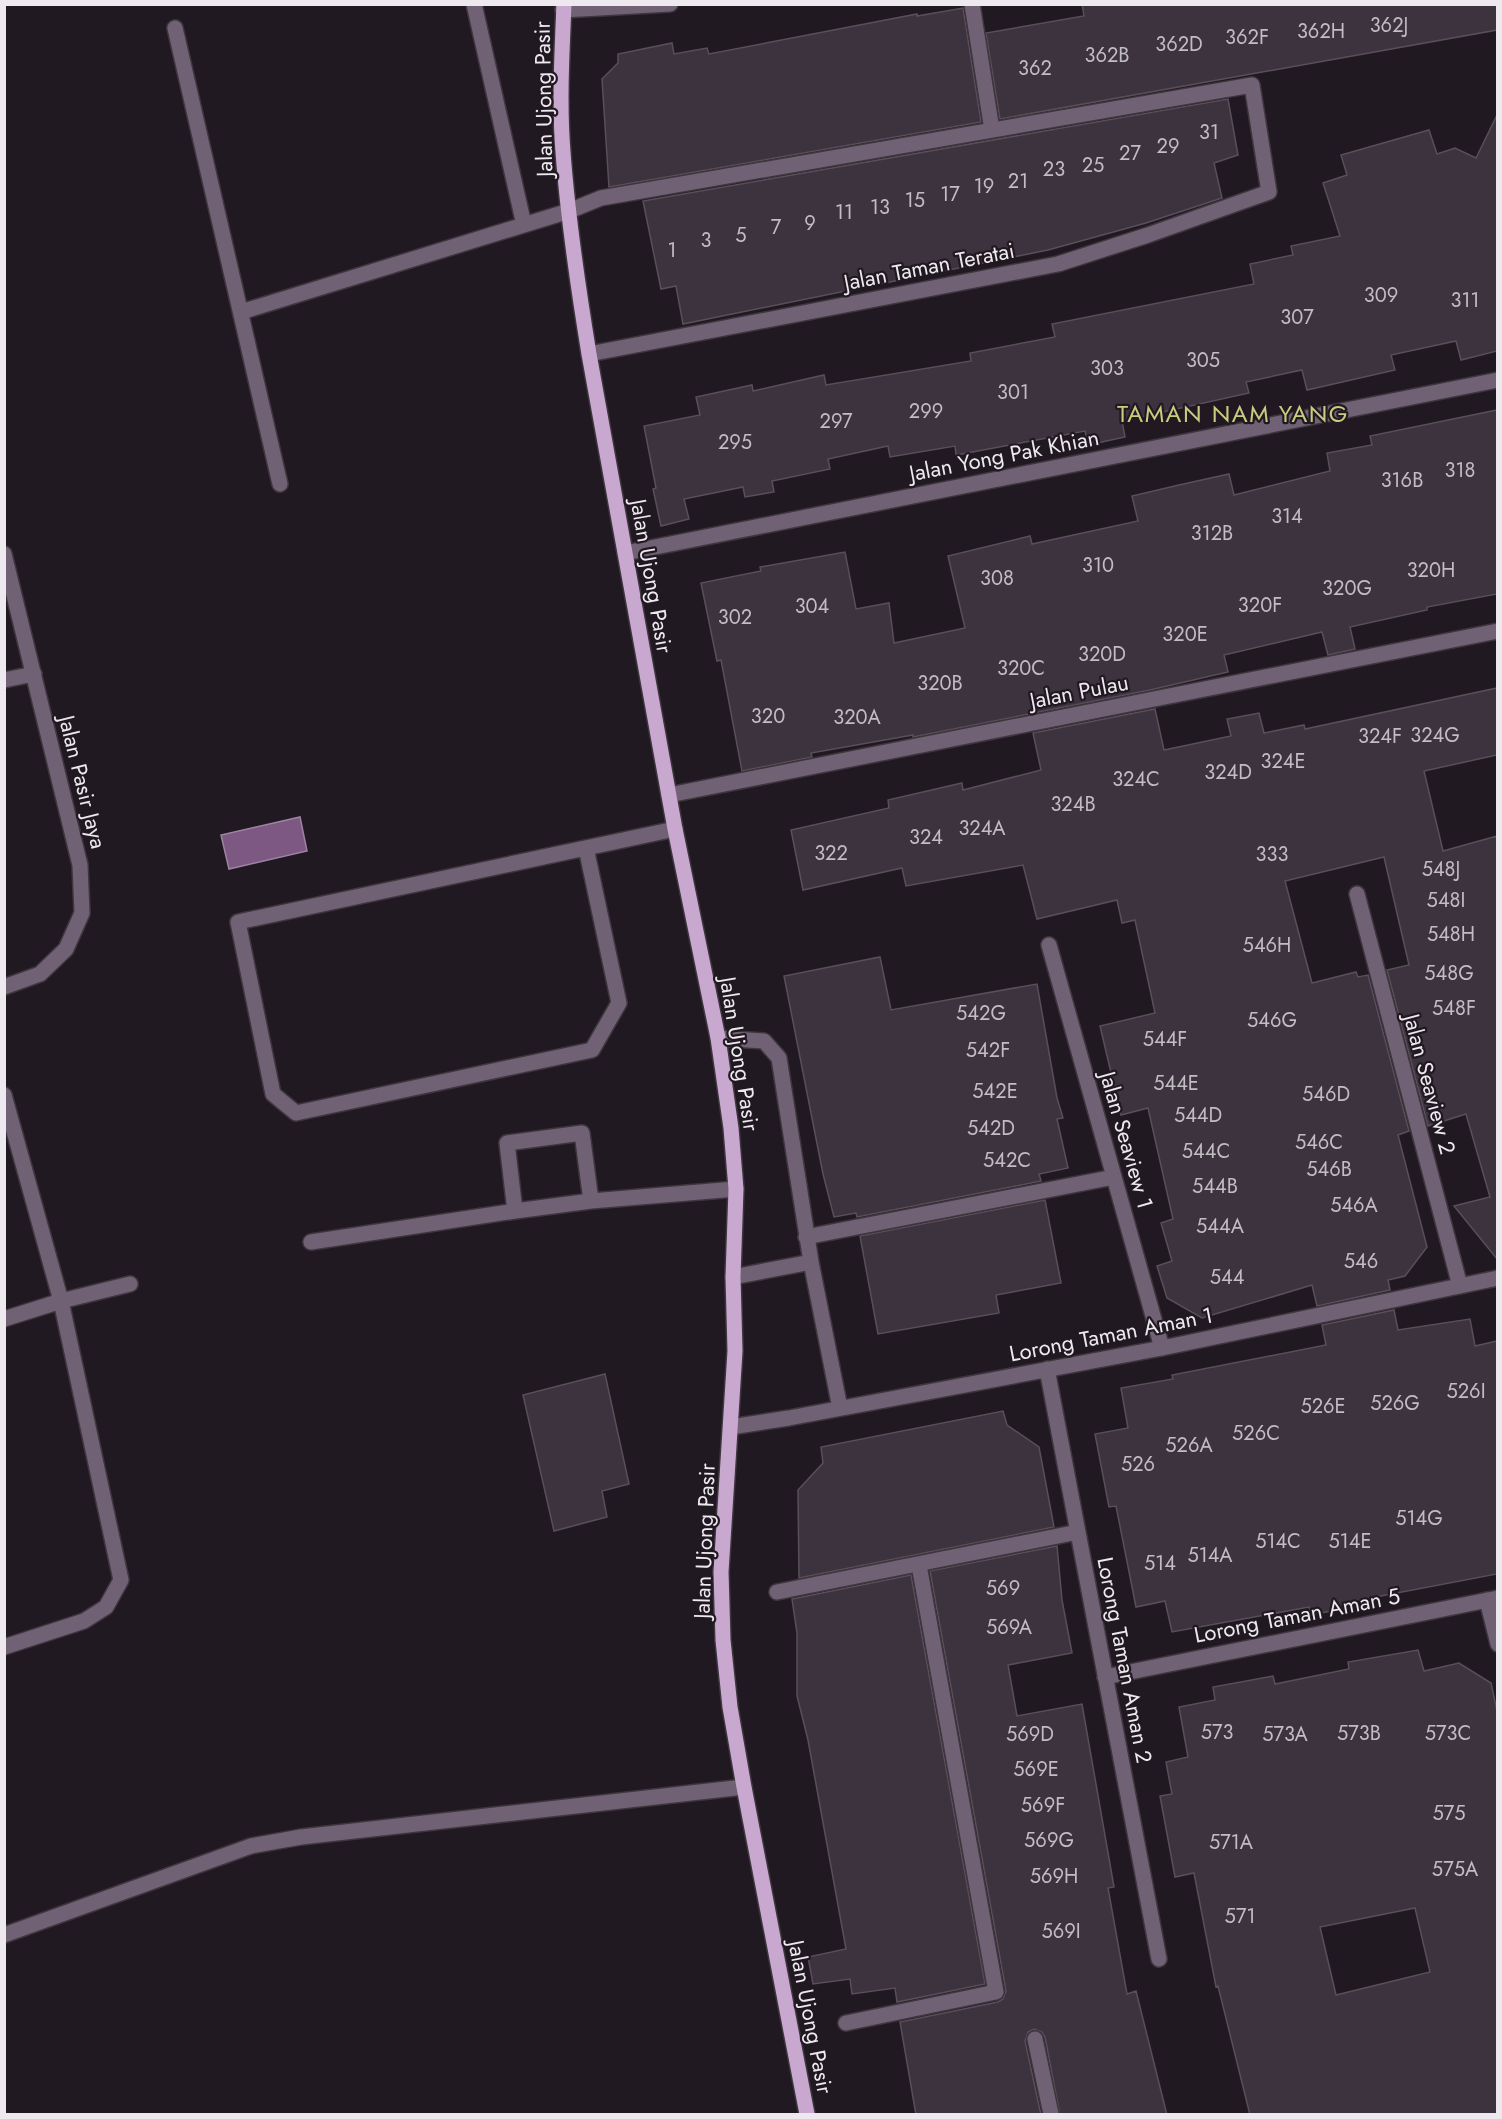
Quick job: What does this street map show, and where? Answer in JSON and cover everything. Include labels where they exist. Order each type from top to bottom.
[{"type":"main road","name":"Jalan Ujong Pasir","points":[[564,7],[561,89],[562,150],[589,354],[675,829],[718,1038],[731,1128],[736,1189],[733,1277],[735,1351],[721,1572],[722,1629],[730,1707],[807,2115]]},
{"type":"street","points":[[474,4],[524,225]]},
{"type":"street","points":[[564,7],[670,4]]},
{"type":"street","points":[[241,312],[569,211],[601,198],[992,130],[972,4]]},
{"type":"street","points":[[175,28],[280,484]]},
{"type":"street","name":"Jalan Taman Teratai","points":[[589,354],[1058,264],[1269,192],[1252,85],[992,130]]},
{"type":"street","name":"Jalan Yong Pak Khian","points":[[624,553],[1497,380]]},
{"type":"street","name":"Jalan Pasir Jaya","points":[[4,554],[80,865],[82,914],[66,949],[40,974],[4,987]]},
{"type":"street","name":"Jalan Pulau","points":[[669,795],[1497,631]]},
{"type":"street","points":[[4,680],[34,674]]},
{"type":"street","points":[[586,848],[620,1003],[592,1050],[296,1113],[273,1094],[238,922],[675,829]]},
{"type":"street","name":"Jalan Seaview 2","points":[[1357,894],[1460,1286]]},
{"type":"street","name":"Jalan Seaview 1","points":[[1049,945],[1162,1348]]},
{"type":"street","points":[[718,1038],[764,1041],[779,1058],[806,1237],[840,1408]]},
{"type":"street","points":[[4,1095],[61,1301],[121,1580],[106,1607],[84,1620],[4,1647]]},
{"type":"street","points":[[515,1211],[507,1143],[582,1133],[591,1201]]},
{"type":"street","points":[[806,1237],[1114,1177]]},
{"type":"street","points":[[311,1242],[591,1201],[736,1189]]},
{"type":"street","points":[[733,1277],[811,1262]]},
{"type":"street","name":"Lorong Taman Aman 1","points":[[731,1427],[1162,1348],[1497,1278]]},
{"type":"street","points":[[4,1319],[61,1301],[130,1284]]},
{"type":"street","name":"Lorong Taman Aman 2","points":[[1047,1369],[1159,1959]]},
{"type":"street","points":[[777,1592],[1078,1532]]},
{"type":"street","points":[[846,2023],[996,1992],[919,1565]]},
{"type":"street","points":[[1492,1599],[1497,1644]]},
{"type":"street","name":"Lorong Taman Aman 5","points":[[1105,1677],[1492,1599]]},
{"type":"street","points":[[4,1935],[251,1846],[302,1837],[744,1787]]},
{"type":"street","points":[[1035,2039],[1051,2115]]},
{"type":"shaded area","points":[[300,817],[307,851],[229,869],[221,835]]},
{"type":"building","points":[[1082,4],[1497,4],[1497,30],[1000,119],[986,33],[1084,16]]},
{"type":"building","points":[[963,8],[981,122],[609,187],[602,79],[618,63],[618,54],[672,43],[674,54],[707,48],[709,54],[917,14],[917,16]]},
{"type":"building","points":[[1228,99],[1238,155],[1214,163],[1222,198],[1146,223],[1048,250],[683,324],[676,286],[661,289],[643,201]]},
{"type":"building","points":[[1497,115],[1497,351],[1461,360],[1456,341],[1391,355],[1395,370],[1307,390],[1302,370],[1246,382],[1249,393],[1122,421],[1125,437],[1088,445],[1085,431],[956,455],[955,446],[890,457],[888,446],[828,459],[830,469],[772,481],[774,492],[745,497],[743,487],[684,499],[689,519],[661,526],[644,426],[700,415],[696,397],[752,385],[753,391],[824,375],[826,385],[971,361],[970,353],[1055,337],[1052,324],[1254,284],[1250,264],[1293,255],[1291,246],[1340,236],[1323,183],[1347,175],[1341,155],[1429,130],[1437,154],[1455,148],[1476,158]]},
{"type":"building","points":[[1497,410],[1497,594],[1427,607],[1427,610],[1350,627],[1355,649],[1328,655],[1322,632],[1224,655],[1228,672],[1150,690],[913,737],[913,735],[811,753],[812,757],[742,771],[721,660],[717,661],[701,583],[761,571],[760,567],[845,552],[856,609],[889,603],[894,643],[965,628],[948,556],[1030,536],[1032,544],[1138,521],[1132,496],[1179,485],[1229,474],[1234,495],[1330,471],[1327,453],[1372,445],[1370,436]]},
{"type":"building","points":[[1497,688],[1497,755],[1424,771],[1443,851],[1497,836],[1497,1259],[1454,1206],[1490,1197],[1466,1114],[1428,1126],[1387,970],[1409,965],[1384,857],[1285,881],[1312,983],[1356,972],[1358,977],[1368,975],[1409,1131],[1398,1135],[1427,1247],[1405,1276],[1388,1280],[1390,1290],[1317,1306],[1312,1285],[1202,1318],[1167,1298],[1157,1266],[1172,1261],[1161,1223],[1173,1219],[1148,1108],[1121,1115],[1100,1026],[1155,1013],[1135,920],[1122,923],[1117,900],[1037,919],[1023,865],[906,886],[902,868],[803,890],[791,830],[889,808],[888,800],[962,783],[963,790],[1041,770],[1033,733],[1155,709],[1164,750],[1231,736],[1227,719],[1259,713],[1264,733],[1304,725],[1305,729]]},
{"type":"building","points":[[880,957],[891,1010],[1037,984],[1057,1098],[1063,1118],[1057,1119],[1068,1168],[1039,1174],[1041,1181],[857,1217],[856,1213],[834,1217],[823,1174],[784,976]]},
{"type":"building","points":[[1045,1200],[1061,1283],[996,1295],[999,1313],[878,1334],[860,1236]]},
{"type":"building","points":[[1394,1310],[1398,1330],[1470,1319],[1475,1346],[1497,1341],[1497,1574],[1344,1603],[1346,1608],[1311,1615],[1309,1607],[1172,1632],[1165,1601],[1136,1607],[1116,1506],[1109,1507],[1095,1434],[1128,1428],[1121,1388],[1173,1379],[1172,1375],[1326,1345],[1322,1325]]},
{"type":"building","points":[[605,1374],[629,1484],[602,1491],[607,1517],[554,1531],[523,1395]]},
{"type":"building","points":[[1003,1411],[1007,1425],[1039,1447],[1054,1527],[799,1578],[798,1490],[823,1463],[821,1447]]},
{"type":"building","points":[[1057,1546],[1062,1600],[1072,1653],[1008,1665],[1017,1716],[1082,1704],[1114,1887],[1108,1888],[1127,1994],[1136,1991],[1167,2115],[1060,2115],[1045,2037],[1042,2032],[1034,2029],[1028,2032],[1025,2041],[1041,2115],[916,2115],[900,2022],[998,2002],[1003,1999],[1006,1991],[930,1571]]},
{"type":"building","points":[[911,1575],[985,1984],[897,2002],[895,1988],[852,1994],[850,1979],[813,1984],[808,1957],[846,1949],[808,1740],[797,1696],[797,1633],[792,1599]]},
{"type":"building","points":[[1418,1650],[1424,1671],[1459,1663],[1491,1683],[1497,1711],[1497,2115],[1250,2115],[1218,1986],[1216,1987],[1194,1873],[1175,1877],[1160,1796],[1172,1794],[1166,1762],[1188,1757],[1179,1707],[1215,1700],[1213,1687],[1273,1676],[1275,1684],[1349,1669],[1348,1662]],"holes":[[[1415,1908],[1430,1972],[1336,1995],[1320,1927]]]},
{"type":"district","name":"TAMAN NAM YANG","points":[[1233,413]]}]
